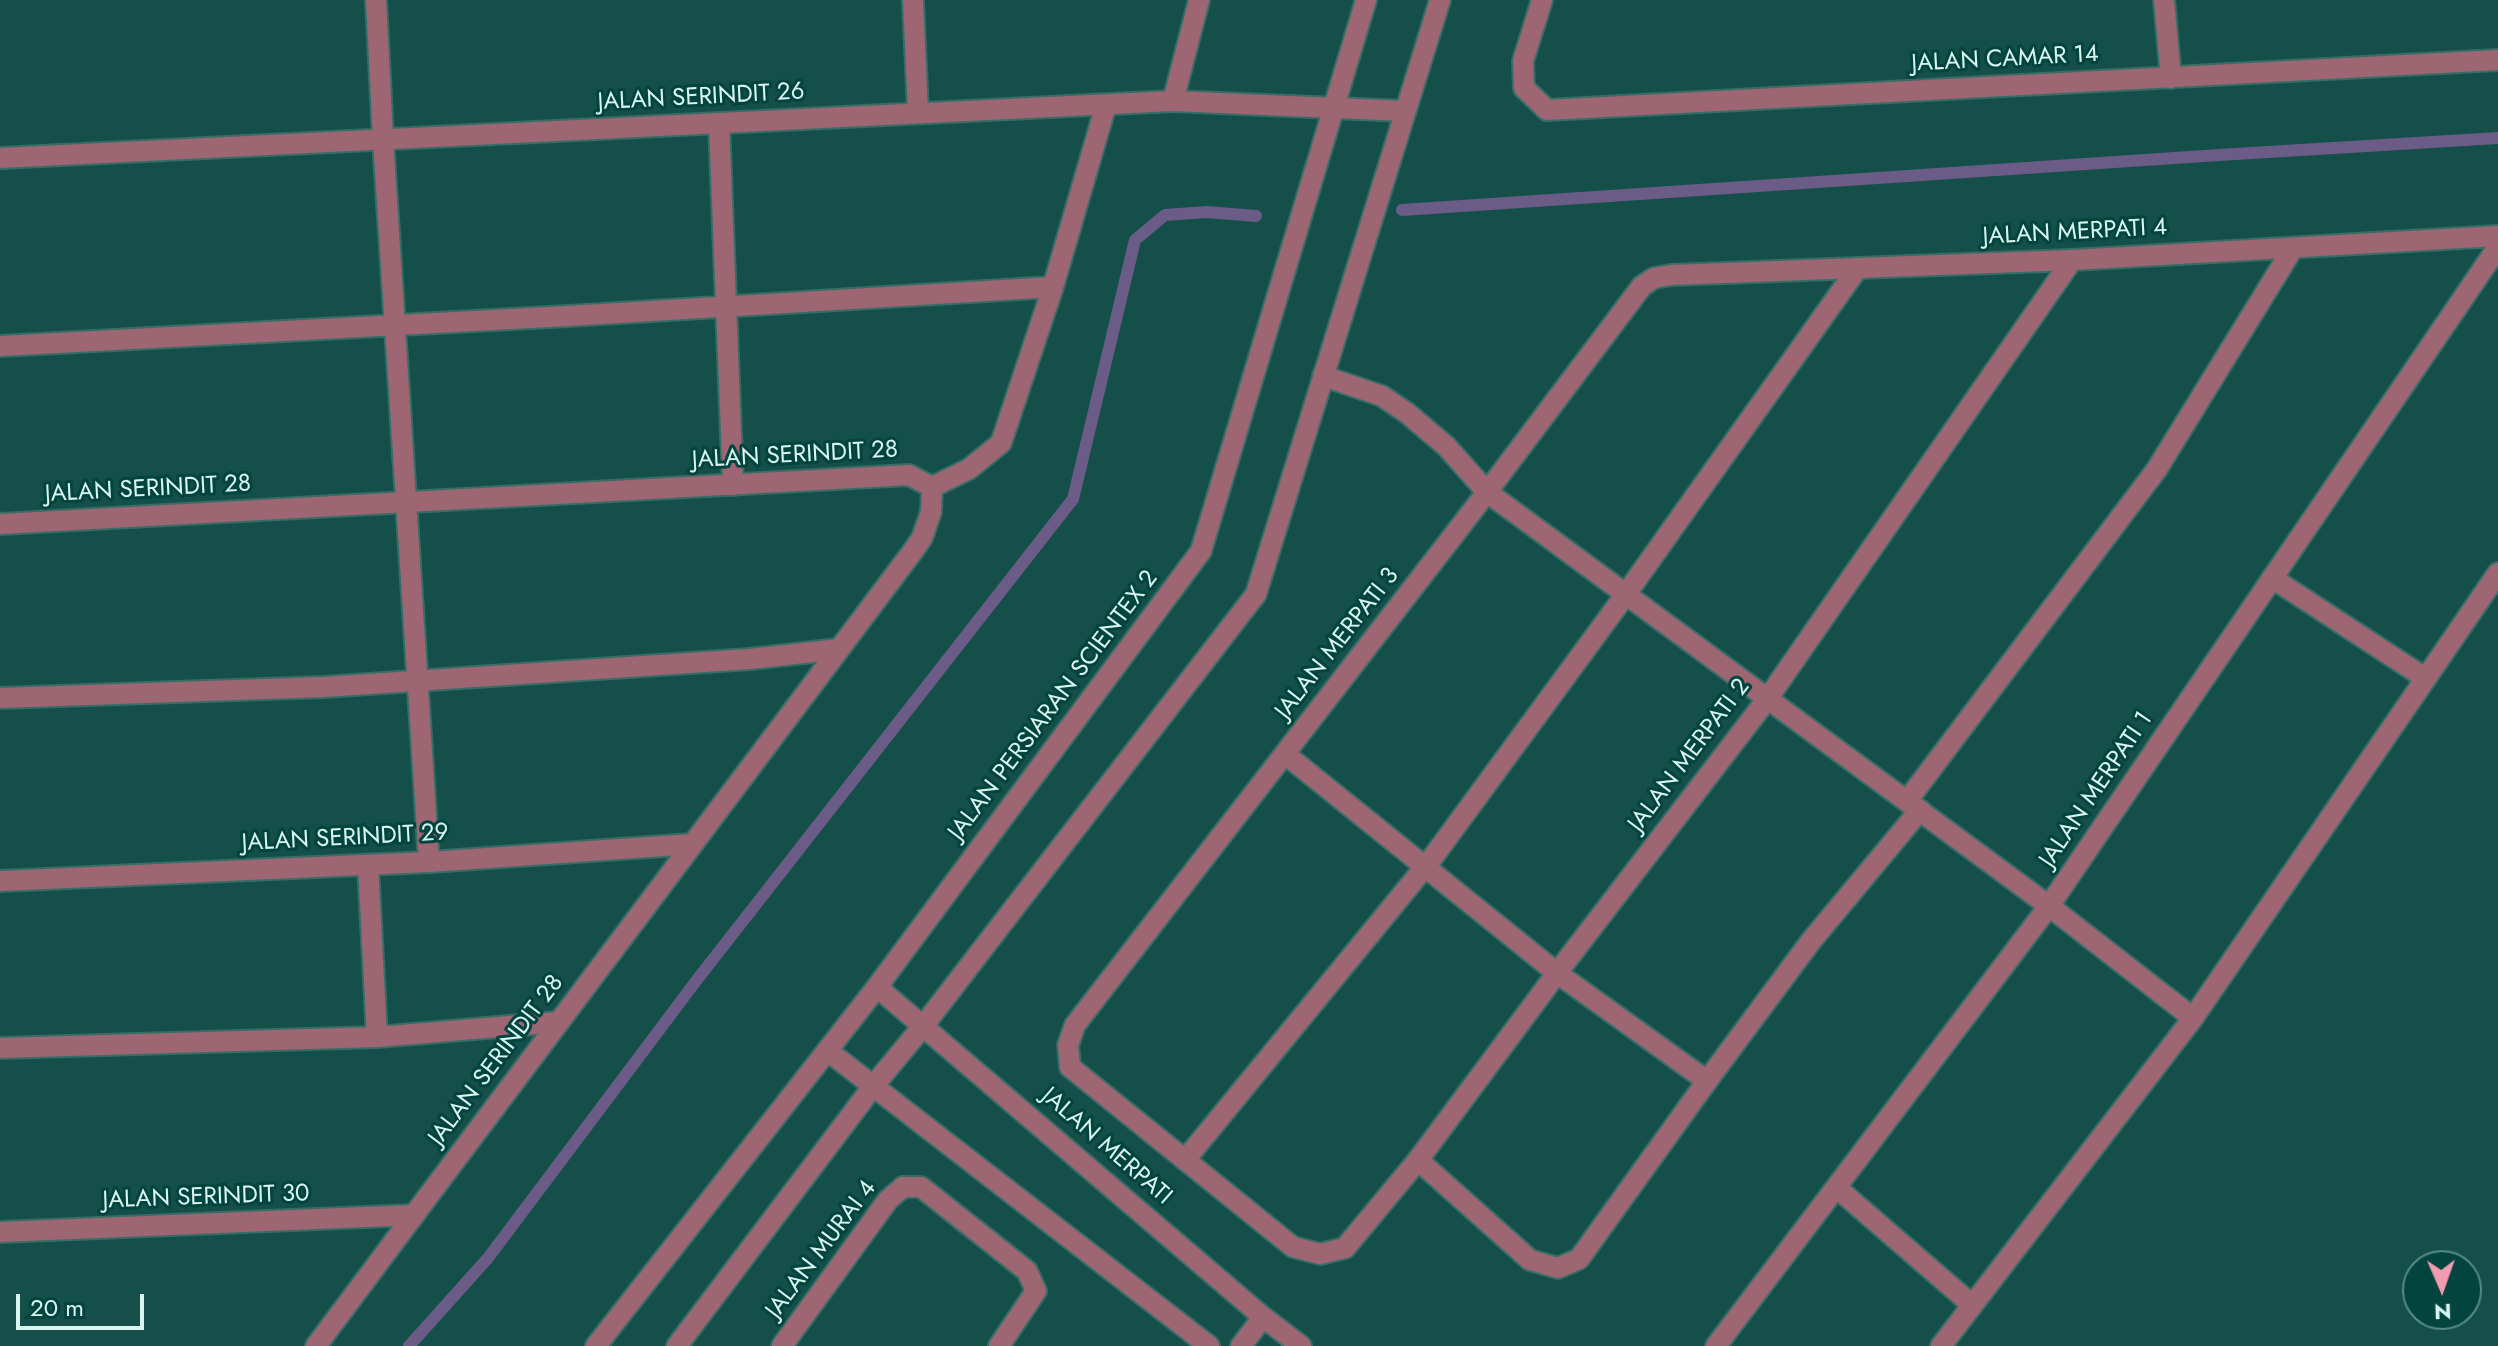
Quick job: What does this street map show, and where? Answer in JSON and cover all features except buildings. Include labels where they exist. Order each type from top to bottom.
[{"type":"street","points":[[376,0],[429,862]]},
{"type":"street","points":[[913,0],[918,113]]},
{"type":"street","points":[[1173,101],[1199,0]]},
{"type":"street","name":"JALAN PERSIARAN SCIENTEX 2","points":[[596,1346],[877,987],[1201,551],[1366,0]]},
{"type":"street","points":[[677,1346],[874,1085],[924,1025],[1256,594],[1440,0]]},
{"type":"street","name":"JALAN CAMAR 14","points":[[1542,0],[1523,61],[1524,88],[1547,110],[2498,60]]},
{"type":"street","points":[[2164,0],[2171,78]]},
{"type":"street","name":"JALAN SERINDIT 26","points":[[0,158],[1173,101],[1405,111]]},
{"type":"street","points":[[932,487],[969,469],[1001,443],[1053,287],[1106,105]]},
{"type":"street","points":[[719,123],[733,485]]},
{"type":"street","name":"JALAN MERPATI 4","points":[[1654,278],[2072,260],[2498,236]]},
{"type":"street","name":"JALAN MERPATI 1","points":[[1716,1346],[2049,906],[2498,247]]},
{"type":"street","points":[[1418,1160],[1530,1260],[1558,1268],[1579,1259],[1707,1081],[1914,806],[2157,469],[2293,248]]},
{"type":"street","name":"JALAN MERPATI 2","points":[[1185,1160],[1293,1247],[1320,1254],[1345,1248],[1418,1160],[1768,698],[2072,260]]},
{"type":"street","points":[[1185,1160],[1425,866],[1626,594],[1857,269]]},
{"type":"street","name":"JALAN MERPATI 3","points":[[1185,1160],[1070,1067],[1068,1045],[1075,1025],[1487,492],[1642,286],[1654,278]]},
{"type":"street","points":[[0,346],[1053,287]]},
{"type":"street","points":[[1323,376],[1382,396],[1407,413],[1446,446],[1487,492],[2049,906],[2193,1018]]},
{"type":"street","name":"JALAN SERINDIT 28","points":[[0,524],[909,475],[932,487],[931,512],[922,538],[316,1346]]},
{"type":"street","points":[[1941,1346],[2193,1018],[2498,573]]},
{"type":"street","points":[[2272,578],[2425,678]]},
{"type":"street","points":[[0,698],[323,687],[750,659],[839,649]]},
{"type":"street","points":[[1285,754],[1557,973],[1707,1081]]},
{"type":"street","name":"JALAN SERINDIT 29","points":[[0,881],[429,862],[693,844]]},
{"type":"street","points":[[368,865],[377,1037]]},
{"type":"street","name":"JALAN MERPATI","points":[[877,987],[1263,1317],[1301,1346]]},
{"type":"street","points":[[0,1048],[377,1037],[558,1022]]},
{"type":"street","points":[[828,1051],[1209,1346]]},
{"type":"street","name":"JALAN MURAI 4","points":[[782,1346],[888,1200],[903,1187],[921,1187],[1027,1271],[1036,1291],[999,1346]]},
{"type":"street","points":[[1837,1188],[1971,1304]]},
{"type":"street","name":"JALAN SERINDIT 30","points":[[0,1232],[414,1215]]},
{"type":"street","points":[[1241,1346],[1263,1317]]},
{"type":"waterway","points":[[1402,210],[2498,138]]},
{"type":"waterway","points":[[409,1346],[488,1258],[696,981],[1073,499],[1135,240],[1165,215],[1207,212],[1256,216]]}]
